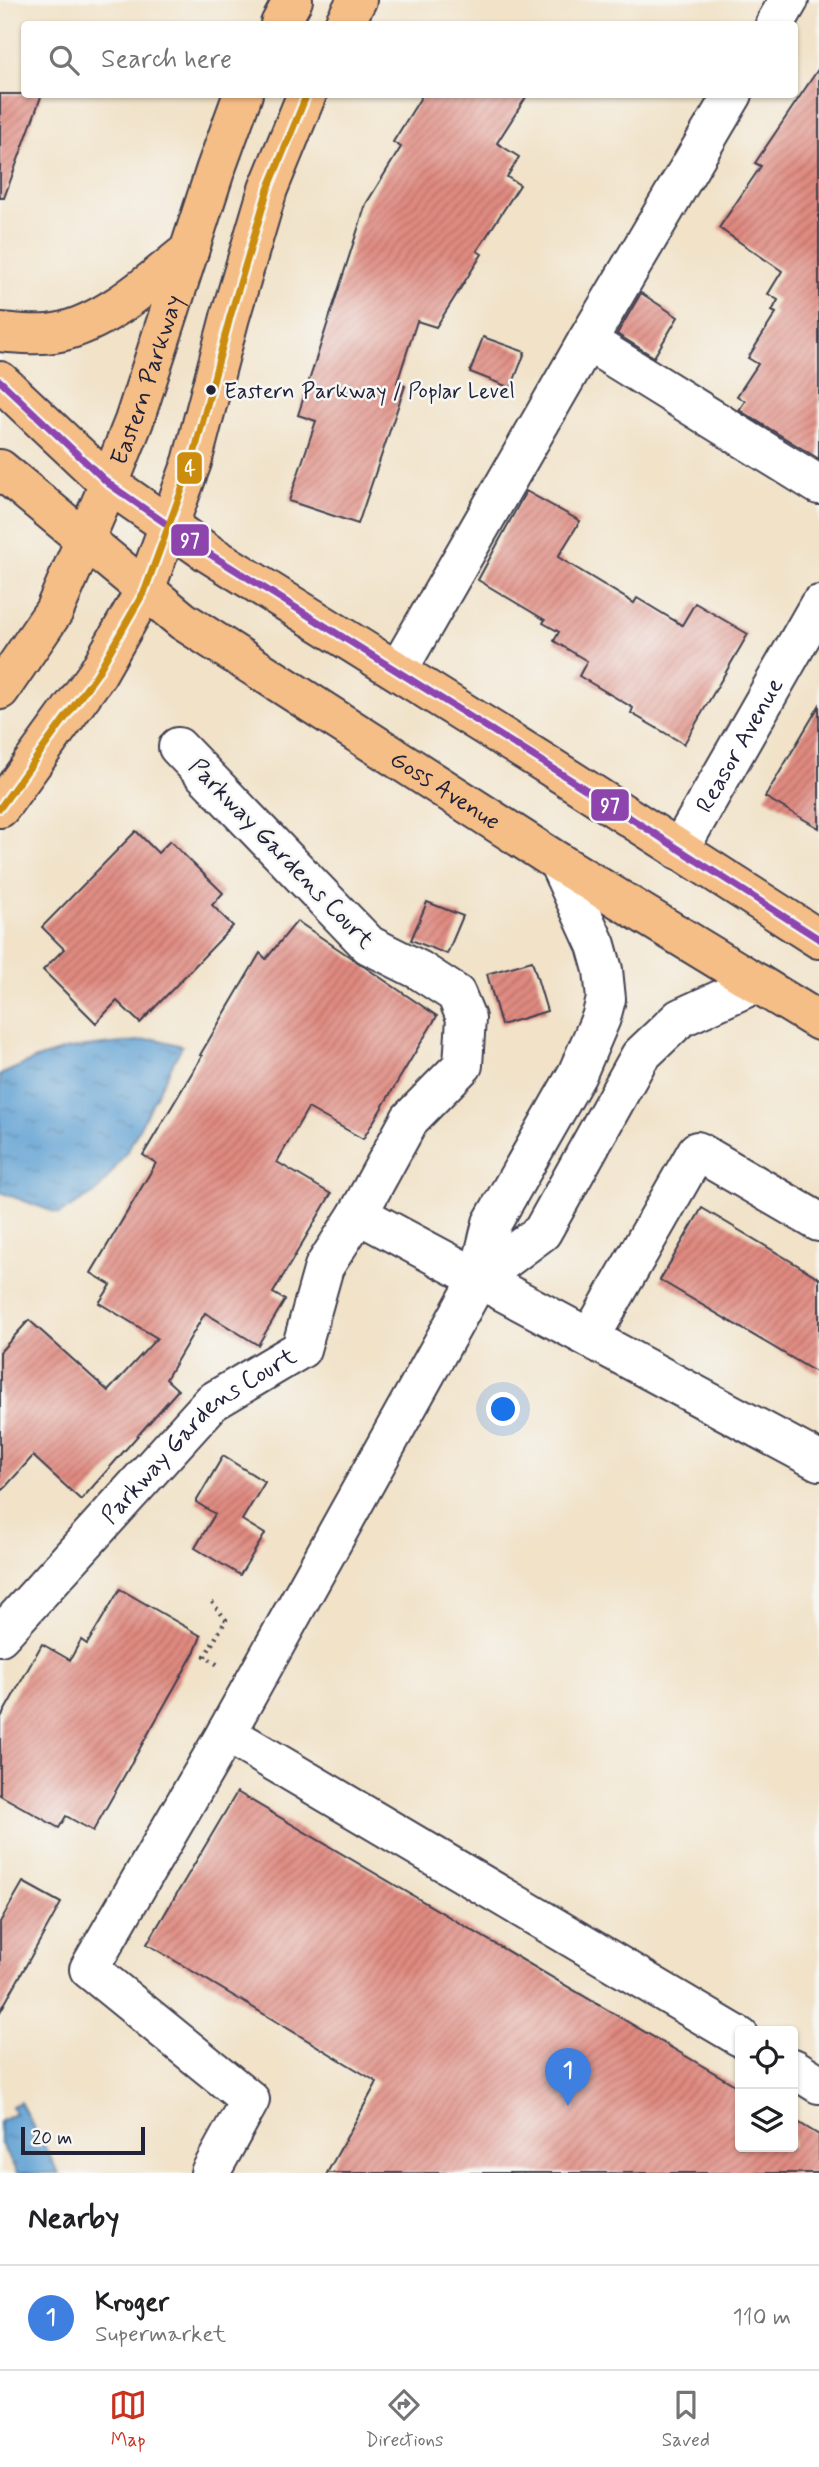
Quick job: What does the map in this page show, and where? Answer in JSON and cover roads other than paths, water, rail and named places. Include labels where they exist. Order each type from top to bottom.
[{"type":"main road","points":[[282,21],[293,0]]},
{"type":"main road","points":[[346,21],[357,0]]},
{"type":"main road","name":"Eastern Parkway","points":[[0,690],[54,611],[109,485],[134,421],[215,171],[242,98]]},
{"type":"main road","points":[[0,808],[97,674],[145,590],[192,462],[230,317],[268,189],[305,98]]},
{"type":"main road","points":[[0,332],[58,333],[73,328],[116,307],[189,251]]},
{"type":"main road","points":[[0,381],[109,485],[208,553],[398,670],[819,939]]},
{"type":"main road","name":"Goss Avenue","points":[[0,469],[183,621],[558,862],[819,1021]]},
{"type":"street","points":[[777,21],[789,0]]},
{"type":"street","points":[[398,670],[731,98]]},
{"type":"street","points":[[587,341],[819,485]]},
{"type":"street","name":"Reasor Avenue","points":[[680,850],[819,605]]},
{"type":"street","name":"Parkway Gardens Court","points":[[0,1636],[212,1402],[301,1349],[324,1267],[358,1214],[410,1119],[463,1065],[466,1018],[456,994],[419,970],[369,945],[178,747]]},
{"type":"street","points":[[210,2173],[250,2100],[89,1969],[226,1733],[478,1280],[492,1223],[577,1074],[601,1018],[606,999],[603,970],[596,945],[558,862]]},
{"type":"street","points":[[478,1280],[542,1232],[640,1056],[680,1018],[757,983]]},
{"type":"street","points":[[590,1338],[697,1151],[819,1222]]},
{"type":"street","points":[[358,1214],[590,1338],[815,1450]]},
{"type":"street","points":[[226,1733],[735,2034]]},
{"type":"street","points":[[798,2071],[819,2084]]},
{"type":"water","points":[[156,1039],[182,1046],[128,1150],[98,1191],[59,1214],[0,1192],[0,1075],[68,1049]]},
{"type":"water","points":[[20,2102],[59,2173],[17,2173],[0,2142],[0,2122],[15,2113],[12,2106]]},
{"type":"place","name":"Eastern Parkway / Poplar Level","points":[[211,390]]},
{"type":"place","name":"Kroger","points":[[568,2106]]}]
